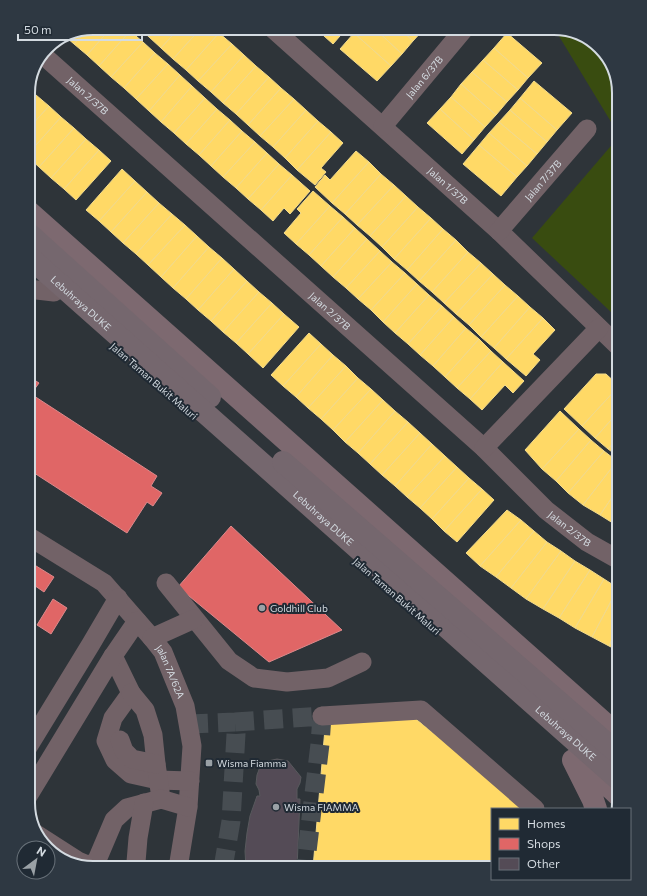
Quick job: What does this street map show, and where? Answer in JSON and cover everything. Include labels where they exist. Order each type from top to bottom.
[{"type":"highway","name":"Lebuhraya DUKE","points":[[35,239],[238,423],[612,748]]},
{"type":"highway","name":"Lebuhraya DUKE","points":[[35,262],[612,774]]},
{"type":"main road","points":[[35,217],[612,727]]},
{"type":"main road","name":"Jalan Taman Bukit Maluri","points":[[35,276],[564,744],[612,789]]},
{"type":"main road","points":[[564,744],[596,808]]},
{"type":"street","name":"Jalan 1/37B","points":[[280,35],[499,231],[612,340]]},
{"type":"street","name":"Jalan 6/37B","points":[[383,126],[459,35]]},
{"type":"street","name":"Jalan 2/37B","points":[[47,59],[484,448],[546,510],[587,542],[612,556]]},
{"type":"street","name":"Jalan 7/37B","points":[[499,231],[587,129]]},
{"type":"street","points":[[35,290],[54,292]]},
{"type":"street","points":[[484,448],[599,328]]},
{"type":"street","name":"Jalan 7A/62A","points":[[35,540],[104,583],[163,652],[186,706],[192,746],[188,807],[179,861]]},
{"type":"street","points":[[166,583],[194,620],[229,661],[254,678],[287,682],[328,678],[362,662]]},
{"type":"street","points":[[35,736],[118,598]]},
{"type":"street","points":[[152,638],[194,620]]},
{"type":"street","points":[[35,785],[109,663],[137,621]]},
{"type":"street","points":[[109,663],[145,710],[153,735],[157,772],[152,801],[138,838],[136,861]]},
{"type":"street","points":[[131,693],[112,718],[124,751],[132,759],[157,772],[190,781]]},
{"type":"street","points":[[322,716],[421,710],[534,808]]},
{"type":"street","points":[[96,861],[114,820],[127,808],[152,801],[188,807]]},
{"type":"street","points":[[54,845],[71,856]]},
{"type":"green space","points":[[558,35],[573,38],[583,43],[595,52],[604,64],[608,71],[612,85],[612,123]]},
{"type":"green space","points":[[612,145],[611,312],[532,238]]},
{"type":"building: Homes","points":[[105,35],[87,55],[74,44],[81,36]]},
{"type":"building: Homes","points":[[105,35],[126,35],[99,66],[87,55]]},
{"type":"building: Homes","points":[[126,35],[135,35],[143,42],[111,77],[99,66]]},
{"type":"building: Homes","points":[[151,35],[173,35],[161,48],[149,37]]},
{"type":"building: Homes","points":[[173,35],[195,35],[173,59],[161,48]]},
{"type":"building: Homes","points":[[195,35],[217,35],[186,70],[173,59]]},
{"type":"building: Homes","points":[[217,35],[221,35],[232,44],[198,81],[186,70]]},
{"type":"building: Homes","points":[[323,35],[341,35],[333,44]]},
{"type":"building: Homes","points":[[352,35],[356,35],[391,66],[377,81],[340,49]]},
{"type":"building: Homes","points":[[356,35],[382,35],[402,54],[391,66]]},
{"type":"building: Homes","points":[[382,35],[407,35],[413,41],[402,54]]},
{"type":"building: Homes","points":[[407,35],[418,35],[413,41]]},
{"type":"building: Homes","points":[[505,35],[509,35],[542,63],[528,78],[494,48]]},
{"type":"building: Homes","points":[[81,36],[74,44],[69,40]]},
{"type":"building: Homes","points":[[143,42],[155,53],[124,88],[111,77]]},
{"type":"building: Homes","points":[[232,44],[244,55],[211,92],[198,81]]},
{"type":"building: Homes","points":[[494,48],[528,78],[518,90],[483,60]]},
{"type":"building: Homes","points":[[155,53],[168,64],[136,99],[124,88]]},
{"type":"building: Homes","points":[[244,55],[256,66],[223,103],[211,92]]},
{"type":"building: Homes","points":[[483,60],[518,90],[507,102],[472,72]]},
{"type":"building: Homes","points":[[168,64],[180,75],[149,111],[136,99]]},
{"type":"building: Homes","points":[[256,66],[269,77],[236,114],[223,103]]},
{"type":"building: Homes","points":[[472,72],[507,102],[496,115],[461,84]]},
{"type":"building: Homes","points":[[180,75],[192,86],[161,122],[149,111]]},
{"type":"building: Homes","points":[[269,77],[281,88],[248,125],[236,114]]},
{"type":"building: Homes","points":[[534,81],[572,113],[557,130],[520,98]]},
{"type":"building: Homes","points":[[461,84],[496,115],[485,127],[451,97]]},
{"type":"building: Homes","points":[[192,86],[205,98],[174,133],[161,122]]},
{"type":"building: Homes","points":[[281,88],[294,99],[260,136],[248,125]]},
{"type":"building: Homes","points":[[36,95],[49,106],[35,121]]},
{"type":"building: Homes","points":[[451,97],[485,127],[474,140],[440,109]]},
{"type":"building: Homes","points":[[205,98],[217,109],[186,144],[174,133]]},
{"type":"building: Homes","points":[[520,98],[557,130],[547,142],[510,110]]},
{"type":"building: Homes","points":[[294,99],[306,110],[273,147],[260,136]]},
{"type":"building: Homes","points":[[49,106],[61,117],[35,146],[35,121]]},
{"type":"building: Homes","points":[[217,109],[230,120],[199,155],[186,144]]},
{"type":"building: Homes","points":[[440,109],[474,140],[462,154],[427,123]]},
{"type":"building: Homes","points":[[306,110],[318,121],[285,158],[273,147]]},
{"type":"building: Homes","points":[[510,110],[547,142],[537,154],[499,122]]},
{"type":"building: Homes","points":[[61,117],[74,128],[39,167],[35,163],[35,146]]},
{"type":"building: Homes","points":[[230,120],[242,131],[211,166],[199,155]]},
{"type":"building: Homes","points":[[318,121],[331,132],[297,170],[285,158]]},
{"type":"building: Homes","points":[[499,122],[537,154],[527,166],[489,133]]},
{"type":"building: Homes","points":[[74,128],[86,139],[51,178],[39,167]]},
{"type":"building: Homes","points":[[242,131],[255,142],[223,177],[211,166]]},
{"type":"building: Homes","points":[[331,132],[343,143],[321,168],[326,172],[315,185],[297,170]]},
{"type":"building: Homes","points":[[489,133],[527,166],[517,177],[479,145]]},
{"type":"building: Homes","points":[[86,139],[99,150],[64,189],[51,178]]},
{"type":"building: Homes","points":[[255,142],[267,153],[236,188],[223,177]]},
{"type":"building: Homes","points":[[479,145],[517,177],[501,196],[463,164]]},
{"type":"building: Homes","points":[[99,150],[111,161],[76,200],[64,189]]},
{"type":"building: Homes","points":[[356,151],[369,162],[332,203],[315,187],[325,175],[330,180]]},
{"type":"building: Homes","points":[[267,153],[279,164],[248,199],[236,188]]},
{"type":"building: Homes","points":[[369,162],[381,174],[345,214],[332,203]]},
{"type":"building: Homes","points":[[279,164],[292,175],[261,210],[248,199]]},
{"type":"building: Homes","points":[[122,169],[135,181],[99,221],[86,210]]},
{"type":"building: Homes","points":[[381,174],[394,185],[357,225],[345,214]]},
{"type":"building: Homes","points":[[292,175],[310,191],[290,214],[284,208],[273,221],[261,210]]},
{"type":"building: Homes","points":[[135,181],[147,192],[111,232],[99,221]]},
{"type":"building: Homes","points":[[394,185],[406,196],[370,236],[357,225]]},
{"type":"building: Homes","points":[[313,191],[330,206],[296,244],[284,233],[301,213],[297,209]]},
{"type":"building: Homes","points":[[147,192],[159,203],[123,243],[111,232]]},
{"type":"building: Homes","points":[[406,196],[418,207],[382,247],[370,236]]},
{"type":"building: Homes","points":[[159,203],[172,214],[136,254],[123,243]]},
{"type":"building: Homes","points":[[330,206],[343,217],[309,255],[296,244]]},
{"type":"building: Homes","points":[[418,207],[431,218],[394,259],[382,247]]},
{"type":"building: Homes","points":[[172,214],[185,225],[148,265],[136,254]]},
{"type":"building: Homes","points":[[343,217],[355,228],[321,266],[309,255]]},
{"type":"building: Homes","points":[[431,218],[443,229],[407,270],[394,259]]},
{"type":"building: Homes","points":[[185,225],[197,236],[161,277],[148,265]]},
{"type":"building: Homes","points":[[355,228],[367,239],[333,277],[321,266]]},
{"type":"building: Homes","points":[[443,229],[456,240],[419,281],[407,270]]},
{"type":"building: Homes","points":[[197,236],[209,247],[173,288],[161,277]]},
{"type":"building: Homes","points":[[367,239],[380,251],[346,288],[333,277]]},
{"type":"building: Homes","points":[[456,240],[468,252],[432,292],[419,281]]},
{"type":"building: Homes","points":[[209,247],[222,258],[186,299],[173,288]]},
{"type":"building: Homes","points":[[380,251],[392,262],[358,299],[346,288]]},
{"type":"building: Homes","points":[[468,252],[481,263],[444,303],[432,292]]},
{"type":"building: Homes","points":[[222,258],[234,269],[198,310],[186,299]]},
{"type":"building: Homes","points":[[392,262],[405,273],[371,310],[358,299]]},
{"type":"building: Homes","points":[[481,263],[493,274],[456,314],[444,303]]},
{"type":"building: Homes","points":[[234,269],[247,281],[211,321],[198,310]]},
{"type":"building: Homes","points":[[405,273],[417,284],[383,322],[371,310]]},
{"type":"building: Homes","points":[[493,274],[505,285],[469,325],[456,314]]},
{"type":"building: Homes","points":[[247,281],[259,292],[223,332],[211,321]]},
{"type":"building: Homes","points":[[417,284],[429,295],[395,333],[383,322]]},
{"type":"building: Homes","points":[[505,285],[518,296],[481,337],[469,325]]},
{"type":"building: Homes","points":[[259,292],[272,303],[236,343],[223,332]]},
{"type":"building: Homes","points":[[429,295],[442,306],[408,344],[395,333]]},
{"type":"building: Homes","points":[[518,296],[530,307],[494,348],[481,337]]},
{"type":"building: Homes","points":[[272,303],[284,314],[248,354],[236,343]]},
{"type":"building: Homes","points":[[442,306],[454,317],[420,355],[408,344]]},
{"type":"building: Homes","points":[[530,307],[543,318],[506,359],[494,348]]},
{"type":"building: Homes","points":[[284,314],[299,327],[263,368],[248,354]]},
{"type":"building: Homes","points":[[454,317],[466,328],[433,366],[420,355]]},
{"type":"building: Homes","points":[[543,318],[555,330],[533,354],[540,360],[526,376],[506,359]]},
{"type":"building: Homes","points":[[466,328],[479,339],[445,377],[433,366]]},
{"type":"building: Homes","points":[[309,333],[321,344],[283,386],[271,375]]},
{"type":"building: Homes","points":[[479,339],[491,351],[457,388],[445,377]]},
{"type":"building: Homes","points":[[321,344],[333,355],[296,397],[283,386]]},
{"type":"building: Homes","points":[[491,351],[503,362],[470,399],[457,388]]},
{"type":"building: Homes","points":[[333,355],[346,366],[308,408],[296,397]]},
{"type":"building: Homes","points":[[503,362],[524,381],[513,393],[505,385],[482,410],[470,399]]},
{"type":"building: Homes","points":[[346,366],[358,378],[321,419],[308,408]]},
{"type":"building: Homes","points":[[596,374],[606,374],[612,380],[612,394],[582,426],[564,409]]},
{"type":"building: Homes","points":[[358,378],[371,389],[333,430],[321,419]]},
{"type":"building: Homes","points":[[371,389],[383,400],[345,442],[333,430]]},
{"type":"building: Homes","points":[[612,394],[612,419],[595,438],[582,426]]},
{"type":"building: Homes","points":[[383,400],[395,411],[358,453],[345,442]]},
{"type":"building: Homes","points":[[395,411],[408,422],[370,464],[358,453]]},
{"type":"building: Homes","points":[[560,411],[579,429],[542,469],[525,450]]},
{"type":"building: Homes","points":[[612,419],[612,445],[608,449],[595,438]]},
{"type":"building: Homes","points":[[408,422],[420,433],[382,475],[370,464]]},
{"type":"building: Homes","points":[[579,429],[591,440],[556,481],[542,469]]},
{"type":"building: Homes","points":[[420,433],[432,444],[395,486],[382,475]]},
{"type":"building: Homes","points":[[591,440],[604,451],[568,493],[556,481]]},
{"type":"building: Homes","points":[[432,444],[445,456],[407,497],[395,486]]},
{"type":"building: Homes","points":[[612,445],[612,452],[608,449]]},
{"type":"building: Homes","points":[[604,451],[612,457],[612,467],[583,505],[568,493]]},
{"type":"building: Homes","points":[[445,456],[457,467],[420,508],[407,497]]},
{"type":"building: Homes","points":[[457,467],[469,478],[432,519],[420,508]]},
{"type":"building: Homes","points":[[612,467],[612,497],[600,515],[583,505]]},
{"type":"building: Homes","points":[[469,478],[482,489],[444,531],[432,519]]},
{"type":"building: Homes","points":[[482,489],[494,500],[457,542],[444,531]]},
{"type":"building: Homes","points":[[612,497],[612,522],[600,515]]},
{"type":"building: Homes","points":[[507,510],[521,520],[480,566],[466,553]]},
{"type":"building: Homes","points":[[521,520],[534,531],[496,577],[480,566]]},
{"type":"building: Homes","points":[[534,531],[547,542],[511,588],[496,577]]},
{"type":"building: Homes","points":[[547,542],[561,551],[526,599],[511,588]]},
{"type":"building: Homes","points":[[561,551],[575,561],[543,609],[526,599]]},
{"type":"building: Homes","points":[[575,561],[590,570],[559,618],[543,609]]},
{"type":"building: Homes","points":[[590,570],[604,579],[575,628],[559,618]]},
{"type":"building: Homes","points":[[604,579],[612,584],[612,599],[592,637],[575,628]]},
{"type":"building: Homes","points":[[612,599],[612,640],[609,646],[592,637]]},
{"type":"building: Homes","points":[[612,640],[612,648],[609,646]]},
{"type":"building: Homes","points":[[406,711],[527,808],[491,808],[491,861],[314,861],[326,717]]},
{"type":"building: Shops","points":[[35,380],[39,383],[35,388]]},
{"type":"building: Shops","points":[[35,397],[157,476],[151,486],[162,493],[153,506],[147,502],[127,533],[35,474]]},
{"type":"building: Shops","name":"Goldhill Club","points":[[231,526],[342,630],[269,662],[178,587]]},
{"type":"building: Shops","points":[[35,565],[54,577],[44,592],[35,586]]},
{"type":"building: Shops","points":[[53,599],[67,608],[51,634],[37,625]]},
{"type":"building: Other","name":"Wisma FIAMMA","points":[[277,759],[288,761],[301,777],[297,789],[297,799],[300,799],[297,861],[246,861],[245,851],[250,816],[257,796],[260,796],[256,784],[257,775],[260,767],[268,761]]},
{"type":"tunnel","points":[[235,722],[322,716],[306,861]]},
{"type":"tunnel","points":[[189,724],[235,722],[236,734],[231,821],[224,861]]},
{"type":"place","name":"Goldhill Club","points":[[262,608]]},
{"type":"place","name":"Wisma Fiamma","points":[[209,763]]},
{"type":"place","name":"Wisma FIAMMA","points":[[276,807]]}]
